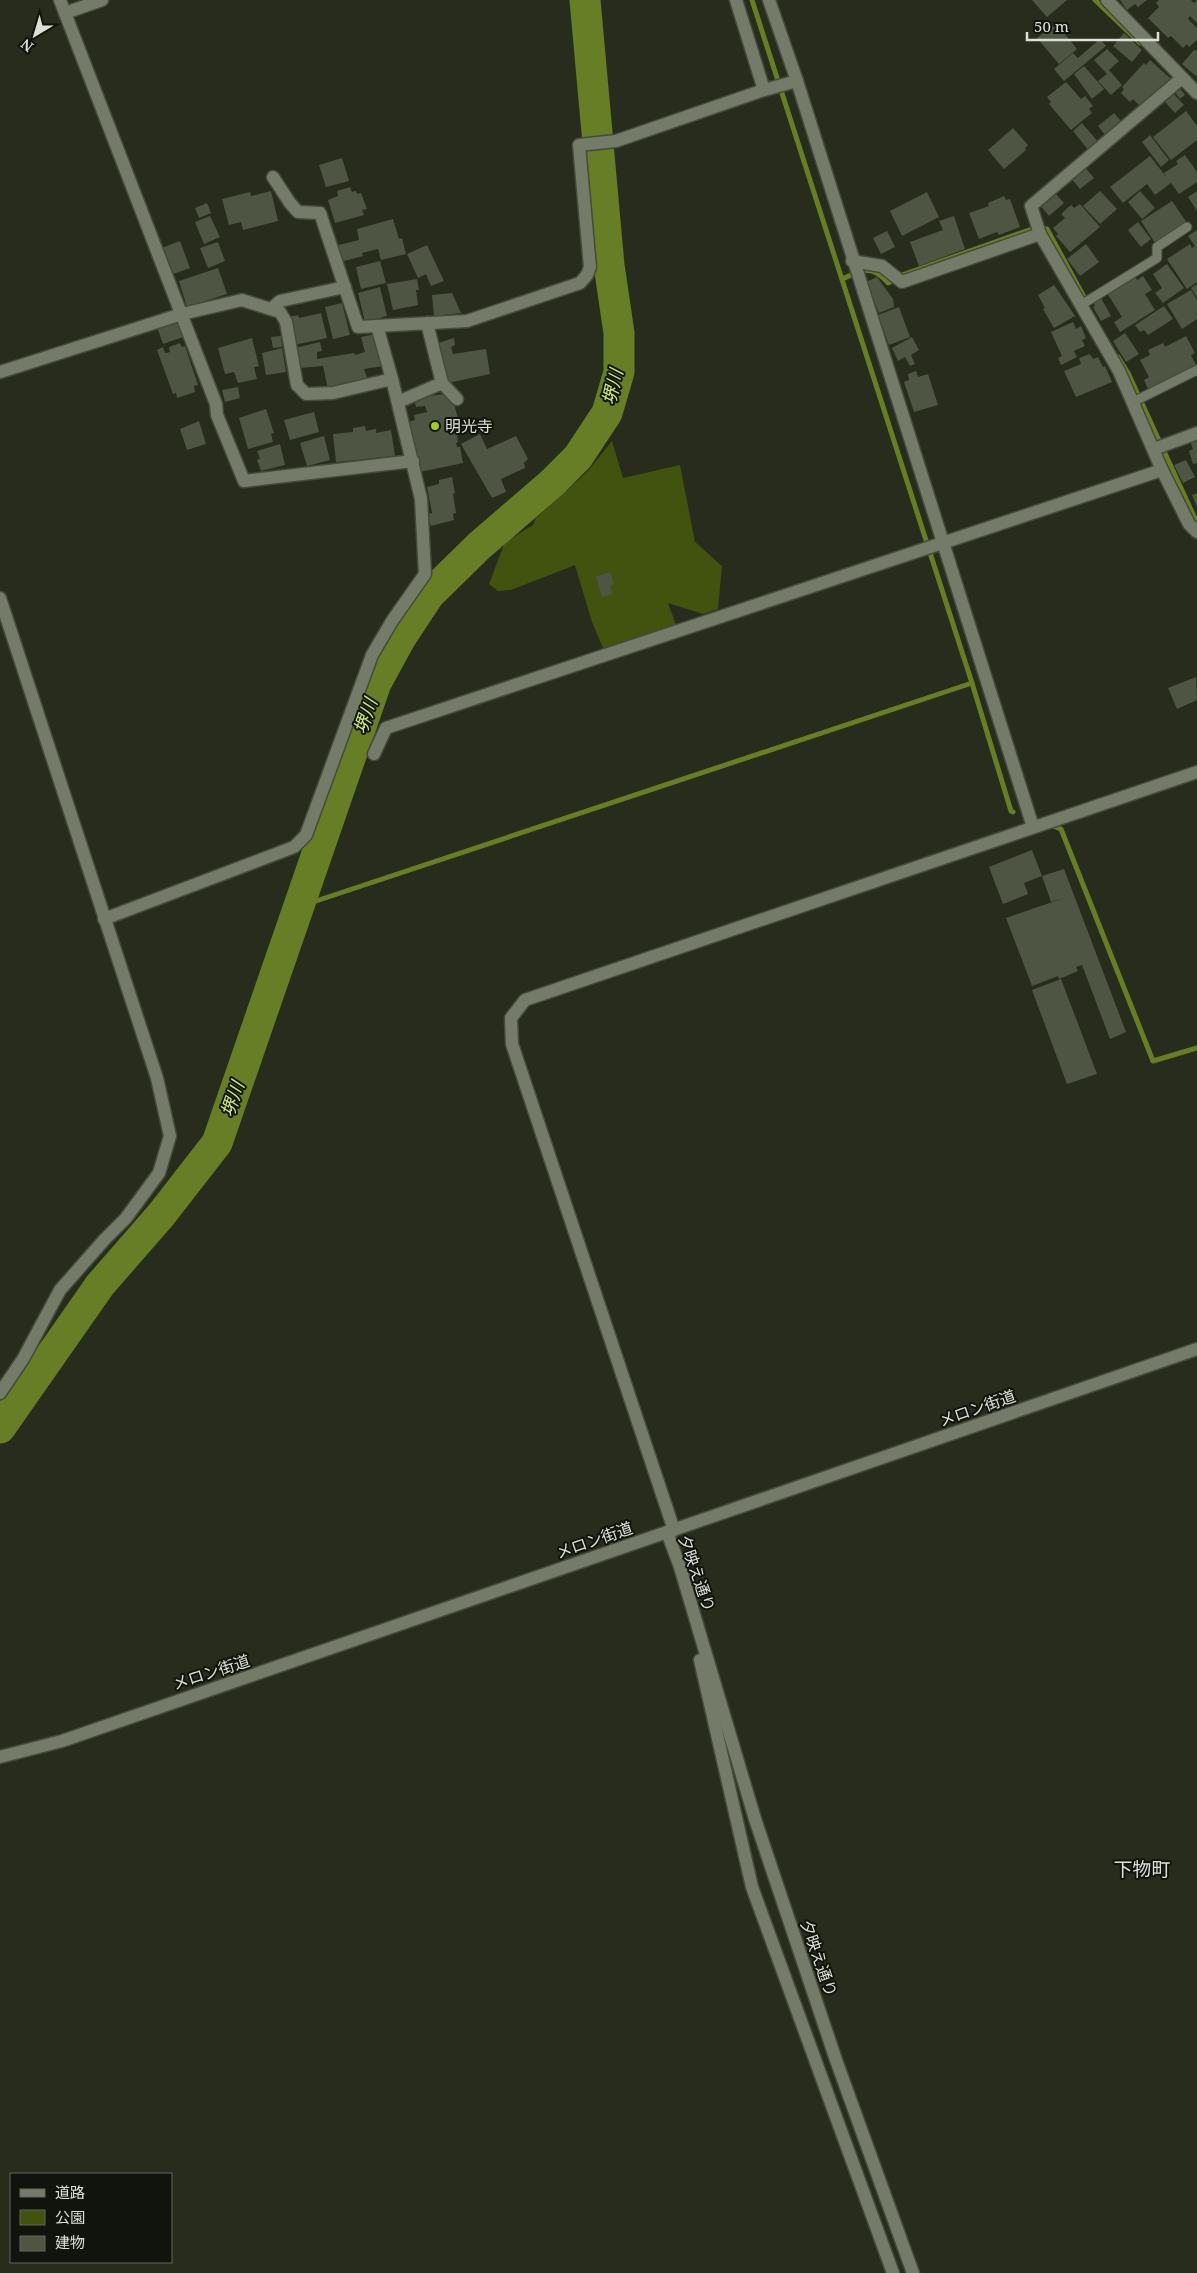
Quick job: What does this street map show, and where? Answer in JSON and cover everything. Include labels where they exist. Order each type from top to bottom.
[{"type":"street","points":[[60,0],[182,314],[216,404],[217,415],[244,481],[413,461]]},
{"type":"street","points":[[65,13],[102,0]]},
{"type":"street","points":[[736,0],[766,89]]},
{"type":"street","points":[[769,0],[792,82],[944,543],[1032,827]]},
{"type":"street","points":[[1107,0],[1197,93]]},
{"type":"street","points":[[1182,78],[1032,206],[1040,234],[1119,371],[1162,470],[1189,524],[1197,532]]},
{"type":"street","points":[[273,176],[298,212],[320,213],[358,327],[467,321],[580,283],[587,275],[590,267],[578,145],[616,141],[766,89],[792,82]]},
{"type":"street","points":[[852,260],[882,266],[902,282],[1040,234]]},
{"type":"street","points":[[271,309],[280,301],[345,287]]},
{"type":"street","points":[[0,372],[182,314],[242,300],[280,312],[286,322],[297,385],[306,394],[333,393],[392,379]]},
{"type":"street","points":[[427,323],[442,383],[457,400]]},
{"type":"street","points":[[104,919],[294,847],[306,835],[372,655],[425,574],[421,499],[398,402],[377,326]]},
{"type":"street","points":[[398,402],[442,383]]},
{"type":"street","points":[[1154,449],[1197,433]]},
{"type":"street","points":[[374,754],[386,728],[1162,470]]},
{"type":"street","points":[[0,598],[157,1078],[170,1136],[159,1173],[126,1218],[105,1238],[60,1290],[23,1359],[0,1393]]},
{"type":"street","points":[[670,1531],[512,1044],[511,1018],[525,1000],[979,848],[1032,827],[1197,772]]},
{"type":"street","name":"メロン街道","points":[[0,1757],[62,1741],[1197,1349]]},
{"type":"street","name":"夕映え通り","points":[[670,1531],[673,1566],[696,1645],[752,1887],[894,2273]]},
{"type":"street","name":"夕映え通り","points":[[670,1531],[755,1819],[836,2060],[913,2273]]},
{"type":"lane","points":[[1081,305],[1157,258],[1157,248],[1187,227]]},
{"type":"lane","points":[[1133,402],[1197,370]]},
{"type":"green space","points":[[612,441],[623,478],[680,465],[695,542],[722,566],[718,609],[703,614],[668,603],[676,625],[603,648],[592,622],[575,565],[511,590],[498,591],[489,584],[505,542],[533,525],[536,518],[587,472]]},
{"type":"building","points":[[1032,0],[1067,0],[1047,17]]},
{"type":"building","points":[[1120,0],[1147,0],[1138,7],[1135,4],[1127,10]]},
{"type":"building","points":[[1159,0],[1191,0],[1194,3],[1197,0],[1197,23],[1190,16],[1188,19],[1197,28],[1197,40],[1189,47],[1187,44],[1183,48],[1171,36],[1168,38],[1148,18],[1159,7],[1156,3]]},
{"type":"building","points":[[1056,23],[1077,49],[1059,64],[1037,38]]},
{"type":"building","points":[[1124,33],[1142,50],[1132,62],[1113,46]]},
{"type":"building","points":[[1100,39],[1106,46],[1064,81],[1054,69],[1073,53],[1078,58]]},
{"type":"building","points":[[1107,49],[1119,61],[1109,70],[1122,85],[1111,95],[1098,81],[1107,74],[1094,60]]},
{"type":"building","points":[[1194,50],[1197,51],[1197,77],[1182,64]]},
{"type":"building","points":[[1150,60],[1171,79],[1164,88],[1161,86],[1141,107],[1133,99],[1130,102],[1121,93],[1124,89],[1122,87],[1144,63],[1146,65]]},
{"type":"building","points":[[1084,66],[1104,89],[1092,99],[1074,74]]},
{"type":"building","points":[[1066,82],[1081,99],[1085,96],[1093,106],[1089,109],[1092,113],[1071,130],[1049,104],[1051,102],[1047,97]]},
{"type":"building","points":[[1179,87],[1185,95],[1180,99],[1174,91]]},
{"type":"building","points":[[1173,93],[1184,105],[1175,113],[1164,101]]},
{"type":"building","points":[[1186,111],[1197,126],[1197,140],[1171,160],[1153,137]]},
{"type":"building","points":[[1114,113],[1122,122],[1106,136],[1098,126]]},
{"type":"building","points":[[1082,123],[1099,143],[1089,151],[1073,131]]},
{"type":"building","points":[[1013,128],[1028,145],[1025,148],[1026,150],[1004,169],[988,150]]},
{"type":"building","points":[[1150,135],[1169,160],[1161,167],[1142,142]]},
{"type":"building","points":[[1185,155],[1197,172],[1197,182],[1179,194],[1171,183],[1155,195],[1147,184],[1123,203],[1110,187],[1150,156],[1167,178],[1164,173],[1178,164],[1176,161]]},
{"type":"building","points":[[342,158],[349,181],[326,187],[319,165]]},
{"type":"building","points":[[1084,166],[1094,178],[1080,189],[1071,178]]},
{"type":"building","points":[[350,187],[352,192],[361,193],[367,209],[362,210],[364,215],[335,223],[328,200],[338,196],[337,191]]},
{"type":"building","points":[[271,191],[278,221],[243,230],[241,222],[229,225],[222,199],[250,192],[251,196]]},
{"type":"building","points":[[1100,191],[1117,209],[1100,224],[1083,206]]},
{"type":"building","points":[[1140,191],[1155,208],[1142,219],[1128,202]]},
{"type":"building","points":[[1197,191],[1197,211],[1188,197]]},
{"type":"building","points":[[927,192],[939,217],[902,236],[890,211]]},
{"type":"building","points":[[1054,192],[1064,203],[1049,216],[1039,204]]},
{"type":"building","points":[[1004,196],[1006,200],[1010,199],[1020,227],[999,235],[997,232],[979,239],[969,213],[989,206],[988,203]]},
{"type":"building","points":[[1172,201],[1187,223],[1155,243],[1141,221]]},
{"type":"building","points":[[207,203],[211,213],[199,218],[195,208]]},
{"type":"building","points":[[1080,204],[1100,227],[1070,252],[1056,236],[1058,234],[1053,228],[1065,218],[1061,214],[1071,205],[1074,208]]},
{"type":"building","points":[[210,216],[220,237],[204,244],[195,222]]},
{"type":"building","points":[[954,216],[965,249],[919,266],[910,242],[943,230],[939,221]]},
{"type":"building","points":[[393,219],[399,239],[402,238],[406,254],[381,260],[378,249],[362,253],[363,256],[340,262],[335,246],[359,240],[357,229]]},
{"type":"building","points":[[1138,222],[1151,239],[1141,247],[1128,230]]},
{"type":"building","points":[[1197,230],[1197,282],[1187,289],[1167,259],[1190,244],[1192,248],[1195,246],[1188,236]]},
{"type":"building","points":[[887,231],[895,247],[881,254],[873,238]]},
{"type":"building","points":[[180,241],[190,268],[170,275],[159,249]]},
{"type":"building","points":[[218,242],[225,261],[208,268],[200,248]]},
{"type":"building","points":[[1086,244],[1099,262],[1080,276],[1067,259]]},
{"type":"building","points":[[427,245],[444,281],[431,286],[426,274],[418,278],[407,254]]},
{"type":"building","points":[[380,261],[386,283],[361,289],[356,267]]},
{"type":"building","points":[[1167,264],[1184,288],[1163,303],[1155,293],[1162,288],[1153,274]]},
{"type":"building","points":[[218,268],[227,294],[187,307],[179,281]]},
{"type":"building","points":[[1135,276],[1137,280],[1143,276],[1152,290],[1145,294],[1155,310],[1120,332],[1114,322],[1122,317],[1107,293]]},
{"type":"building","points":[[877,277],[893,299],[894,307],[879,313],[866,282]]},
{"type":"building","points":[[417,279],[419,290],[416,290],[418,305],[393,310],[387,284]]},
{"type":"building","points":[[1197,284],[1197,298],[1191,288]]},
{"type":"building","points":[[1054,285],[1075,316],[1054,328],[1043,309],[1045,308],[1038,295]]},
{"type":"building","points":[[380,287],[387,316],[365,322],[358,293]]},
{"type":"building","points":[[1191,290],[1197,300],[1197,319],[1182,329],[1167,304]]},
{"type":"building","points":[[452,293],[461,313],[434,316],[432,295]]},
{"type":"building","points":[[1101,298],[1111,316],[1101,321],[1093,307],[1095,306],[1093,302]]},
{"type":"building","points":[[342,303],[350,335],[333,339],[325,307]]},
{"type":"building","points":[[1164,306],[1173,319],[1148,335],[1144,330],[1140,332],[1135,325]]},
{"type":"building","points":[[899,307],[910,337],[889,345],[878,315]]},
{"type":"building","points":[[321,313],[327,338],[294,345],[288,317],[298,315],[299,318]]},
{"type":"building","points":[[180,319],[186,336],[163,344],[157,327]]},
{"type":"building","points":[[1073,322],[1076,329],[1081,326],[1086,338],[1082,340],[1085,346],[1074,351],[1077,357],[1061,365],[1058,358],[1062,356],[1051,332]]},
{"type":"building","points":[[1125,333],[1139,354],[1126,362],[1113,341]]},
{"type":"building","points":[[375,334],[384,366],[364,369],[368,380],[328,389],[323,366],[299,368],[295,348],[320,342],[322,351],[317,352],[317,359],[354,353],[355,355],[365,352],[361,337]]},
{"type":"building","points":[[281,336],[282,347],[273,348],[271,337]]},
{"type":"building","points":[[1186,336],[1195,353],[1191,355],[1197,367],[1149,391],[1144,380],[1149,377],[1140,360],[1150,355],[1148,350],[1163,343],[1165,347]]},
{"type":"building","points":[[912,337],[919,350],[911,355],[915,364],[910,366],[905,357],[898,361],[892,348]]},
{"type":"building","points":[[252,338],[259,366],[254,367],[257,379],[238,383],[234,372],[225,374],[218,348]]},
{"type":"building","points":[[454,338],[455,345],[451,347],[453,354],[486,349],[490,374],[448,383],[438,356],[442,354],[438,343]]},
{"type":"building","points":[[180,343],[182,347],[185,346],[198,385],[194,386],[195,392],[177,398],[176,393],[173,394],[157,350],[163,347],[165,353],[170,352],[169,347]]},
{"type":"building","points":[[282,348],[286,372],[266,375],[262,353]]},
{"type":"building","points":[[1090,354],[1093,359],[1098,357],[1103,367],[1105,366],[1112,382],[1076,397],[1064,371],[1081,364],[1079,358]]},
{"type":"building","points":[[916,371],[918,377],[928,374],[938,405],[914,412],[904,382],[909,380],[908,374]]},
{"type":"building","points":[[238,387],[240,398],[225,402],[222,390]]},
{"type":"building","points":[[445,394],[449,401],[451,400],[454,404],[462,433],[457,436],[458,442],[456,443],[457,447],[460,447],[463,463],[420,472],[408,422],[415,420],[414,415],[427,412],[425,406],[416,407],[414,398]]},
{"type":"building","points":[[266,409],[274,433],[271,434],[273,442],[248,449],[239,418]]},
{"type":"building","points":[[314,412],[319,432],[290,440],[284,420]]},
{"type":"building","points":[[199,421],[206,444],[187,450],[180,429]]},
{"type":"building","points":[[365,426],[366,431],[376,429],[376,433],[391,430],[395,456],[336,462],[333,434],[353,432],[353,428]]},
{"type":"building","points":[[480,434],[487,449],[516,436],[528,459],[524,463],[525,468],[501,479],[506,492],[492,498],[461,444]]},
{"type":"building","points":[[324,436],[330,460],[307,466],[300,443]]},
{"type":"building","points":[[1197,436],[1197,463],[1193,464],[1189,451],[1193,449],[1189,438]]},
{"type":"building","points":[[280,444],[285,465],[261,471],[257,460],[260,459],[257,451]]},
{"type":"building","points":[[1186,460],[1195,477],[1183,483],[1174,465]]},
{"type":"building","points":[[452,477],[456,513],[453,514],[454,520],[431,526],[427,515],[432,513],[427,487],[439,484],[439,480]]},
{"type":"building","points":[[1197,493],[1197,507],[1192,495]]},
{"type":"building","points":[[610,572],[614,584],[610,586],[613,594],[602,597],[596,577]]},
{"type":"building","points":[[1196,677],[1197,700],[1177,709],[1168,688]]},
{"type":"building","points":[[1032,850],[1042,876],[1024,883],[1028,894],[1003,904],[989,867]]},
{"type":"building","points":[[1064,869],[1126,1032],[1110,1039],[1082,965],[1076,967],[1078,971],[1059,979],[1058,976],[1032,986],[1006,918],[1067,897],[1051,902],[1042,876]]},
{"type":"building","points":[[1061,979],[1097,1074],[1067,1084],[1032,990]]},
{"type":"waterway","name":"堺川","points":[[0,1428],[100,1285],[161,1215],[217,1143],[376,683],[400,639],[429,595],[479,546],[552,483],[578,457],[607,413],[619,372],[619,333],[609,265],[585,0]]},
{"type":"waterway","points":[[301,906],[972,683],[752,0]]},
{"type":"waterway","points":[[1095,0],[1140,43]]},
{"type":"waterway","points":[[842,279],[866,270],[877,273],[888,283],[902,275],[1035,228],[1047,229],[1084,297]]},
{"type":"waterway","points":[[1118,357],[1128,373],[1197,523]]},
{"type":"waterway","points":[[972,683],[1011,811],[1013,812]]},
{"type":"waterway","points":[[1050,825],[1061,829],[1153,1061],[1197,1048]]},
{"type":"place","name":"明光寺","points":[[435,426]]},
{"type":"district","name":"下物町","points":[[1142,1869]]}]
